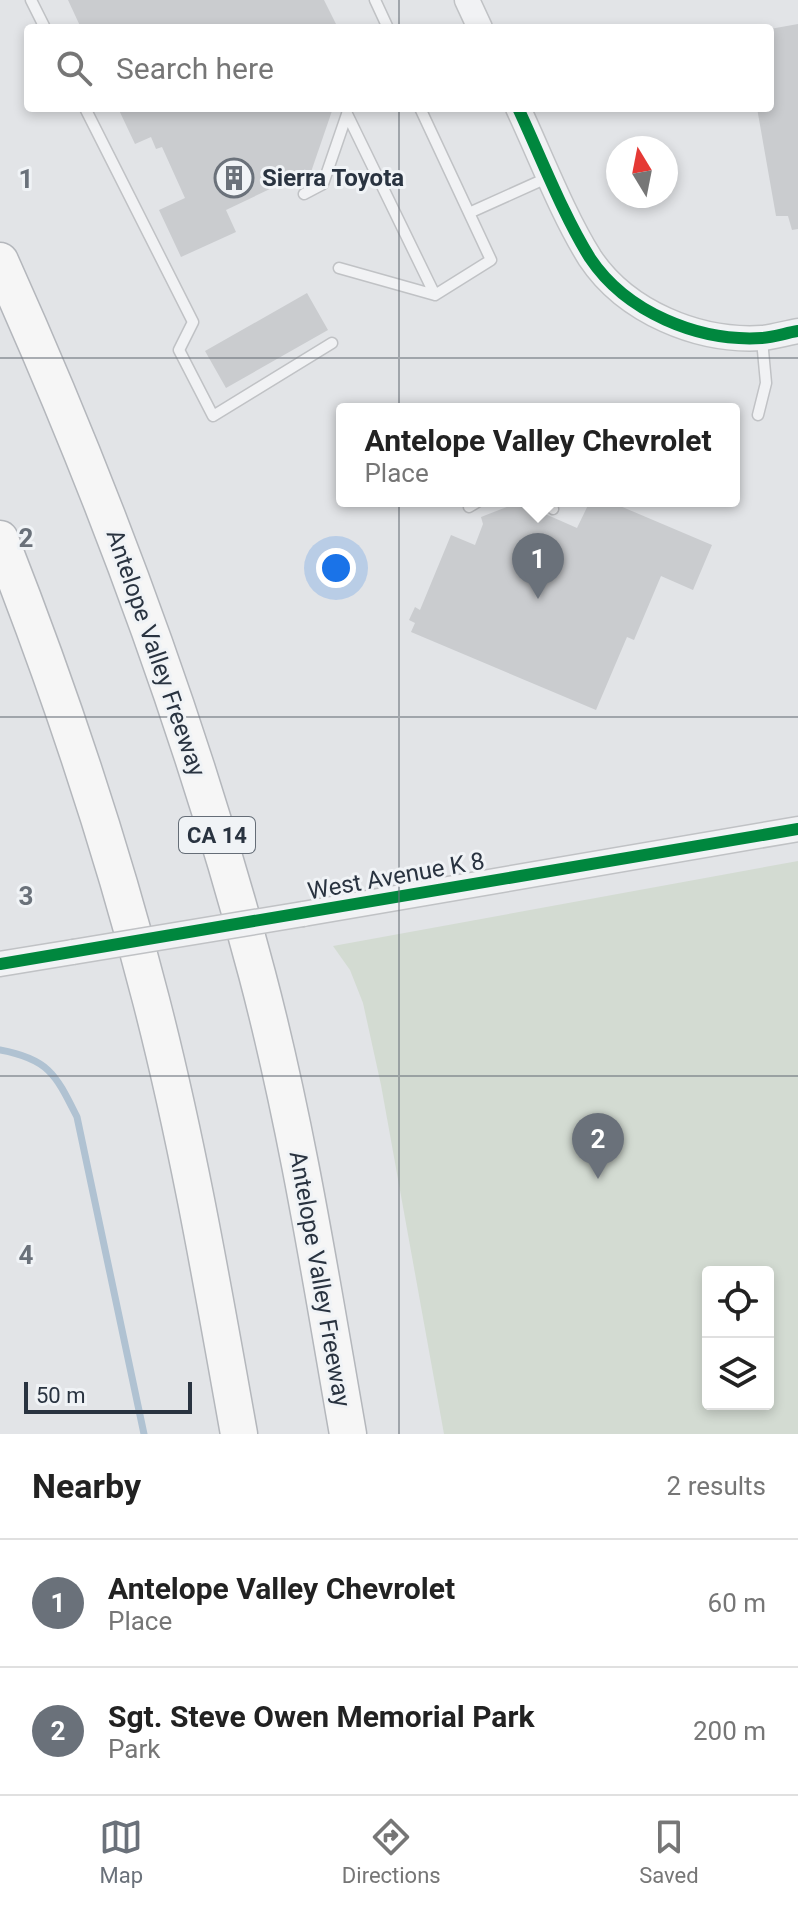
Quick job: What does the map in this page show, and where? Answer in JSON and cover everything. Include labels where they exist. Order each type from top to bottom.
[{"type":"highway","name":"Antelope Valley Freeway","points":[[0,261],[54,382],[145,611],[207,797],[257,975],[295,1139],[348,1434]]},
{"type":"highway","points":[[0,539],[34,625],[91,794],[151,999],[197,1205],[239,1434]]},
{"type":"street","points":[[520,112],[592,260],[627,296],[673,324],[700,332],[762,338],[798,331]]},
{"type":"street","name":"West Avenue K 8","points":[[0,964],[798,829]]},
{"type":"lane","points":[[31,0],[43,24]]},
{"type":"lane","points":[[375,0],[386,24]]},
{"type":"lane","points":[[87,112],[193,322],[179,350],[213,416],[332,343]]},
{"type":"lane","points":[[348,112],[435,295]]},
{"type":"lane","points":[[304,194],[323,184],[348,112]]},
{"type":"lane","points":[[339,268],[435,295],[491,260],[422,112]]},
{"type":"lane","points":[[469,213],[550,176]]},
{"type":"lane","points":[[758,415],[766,383],[762,338]]},
{"type":"shaded area","points":[[798,861],[798,1434],[444,1434],[381,1085],[363,1003],[350,970],[333,946]]},
{"type":"building","points":[[68,0],[324,0],[336,24],[79,24]]},
{"type":"building","points":[[798,24],[798,229],[792,230],[788,216],[776,216],[758,112],[774,112],[774,28]]},
{"type":"building","name":"Sierra Toyota","points":[[120,112],[332,112],[311,172],[306,171],[274,184],[272,188],[226,210],[236,232],[181,257],[159,210],[185,198],[162,147],[156,149],[151,137],[135,144]]},
{"type":"building","points":[[307,293],[328,330],[226,388],[205,351]]},
{"type":"building","points":[[507,507],[540,507],[543,513],[577,528],[587,507],[622,507],[712,545],[693,590],[661,576],[634,640],[627,637],[596,710],[411,632],[415,623],[409,620],[415,607],[420,610],[451,535],[475,545],[483,524],[481,517]]},
{"type":"waterway","points":[[0,1050],[30,1058],[49,1071],[77,1117],[144,1434]]},
{"type":"cycle path","points":[[520,112],[580,241],[605,277],[623,294],[666,320],[713,335],[762,338],[798,331]]},
{"type":"cycle path","points":[[0,964],[798,829]]},
{"type":"place","name":"Sierra Toyota","points":[[234,178]]},
{"type":"place","name":"Antelope Valley Chevrolet","points":[[538,599]]},
{"type":"place","name":"Sgt. Steve Owen Memorial Park","points":[[598,1179]]}]
